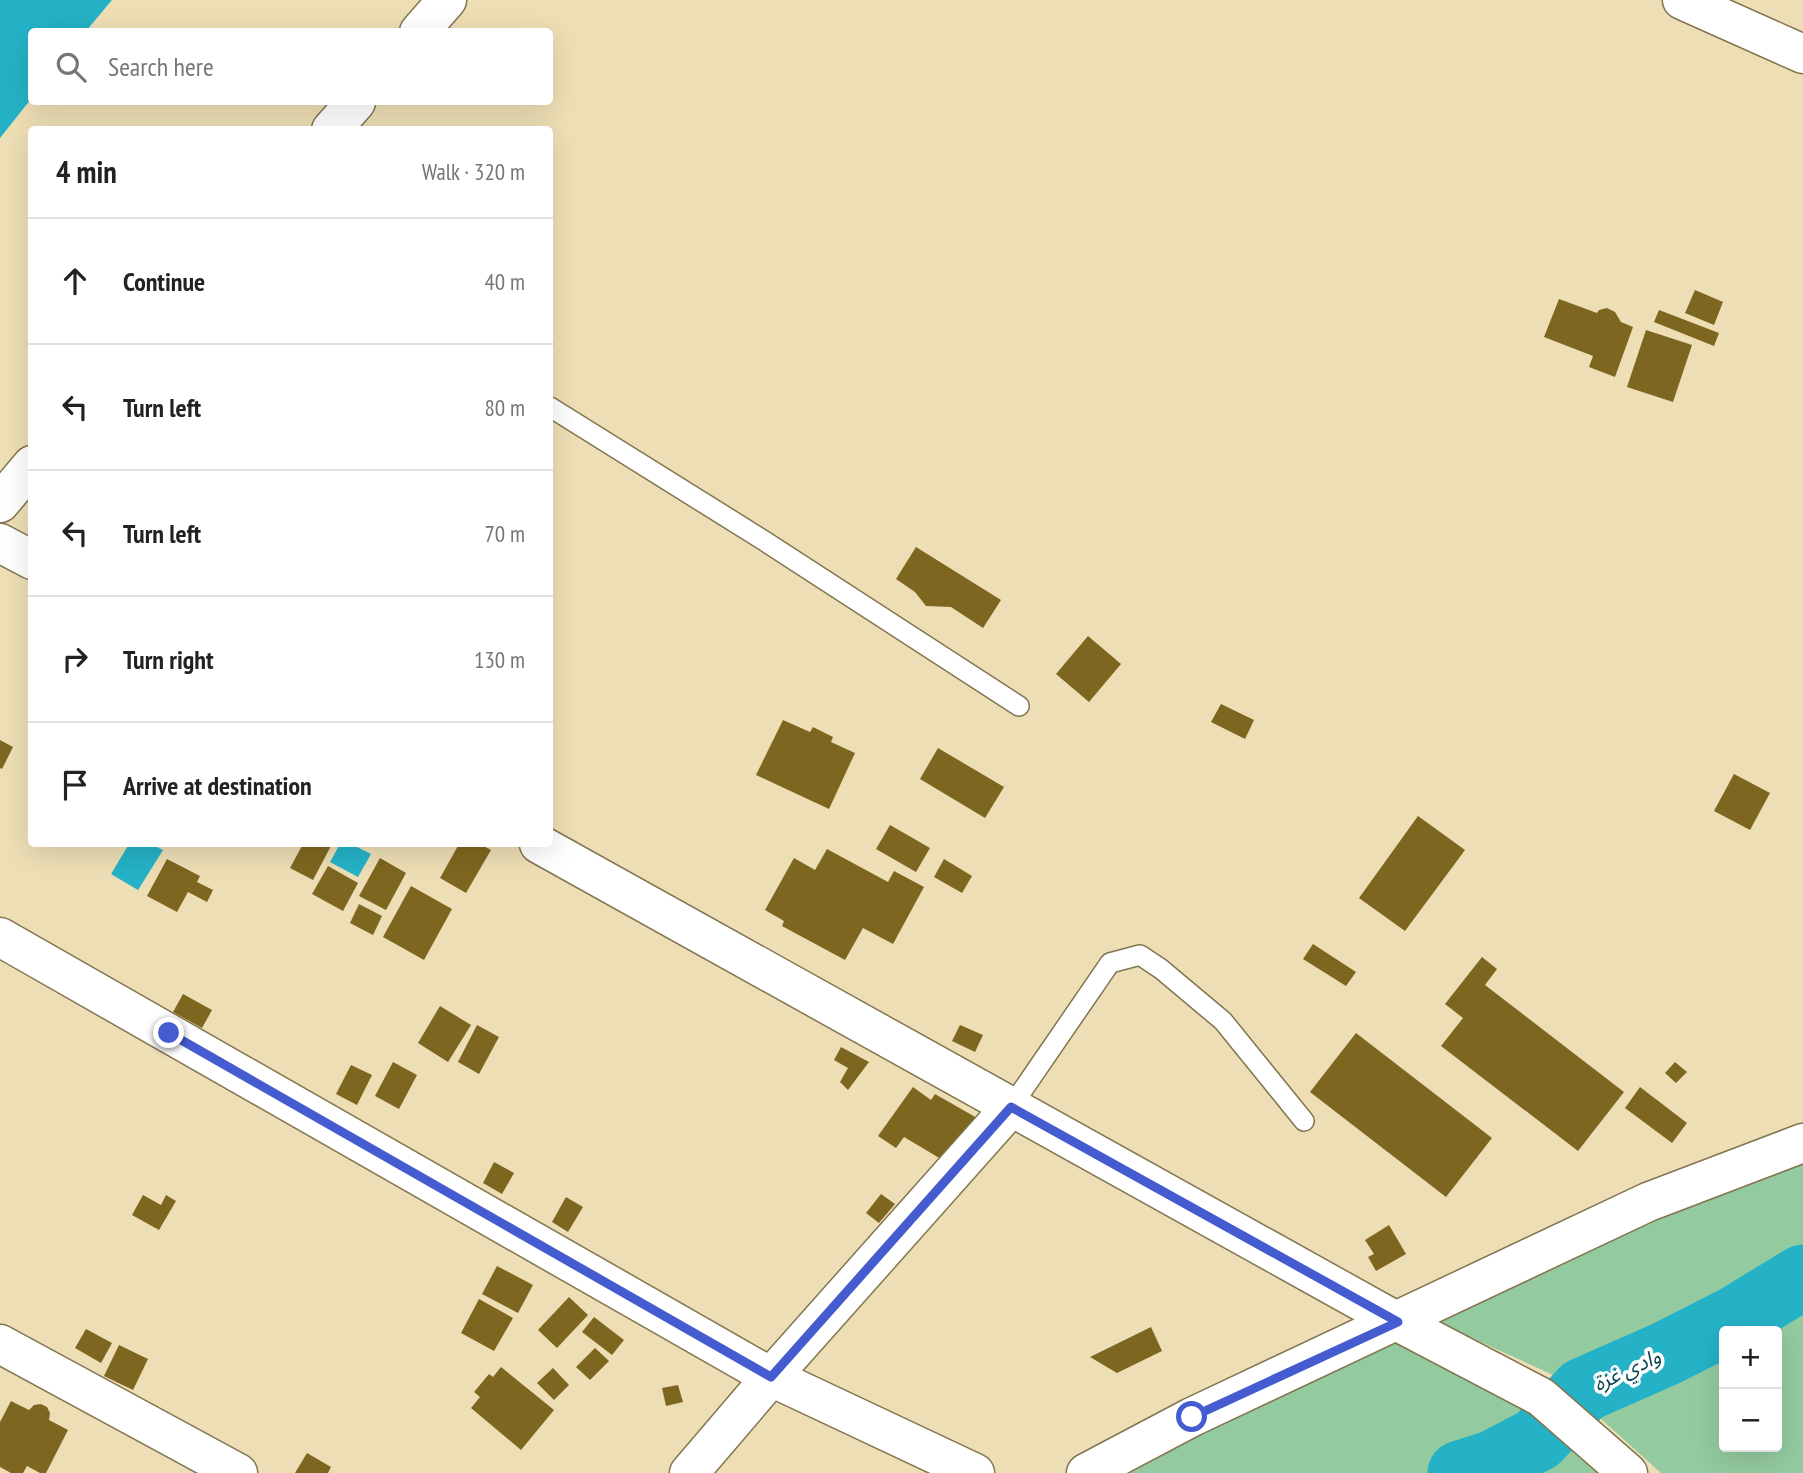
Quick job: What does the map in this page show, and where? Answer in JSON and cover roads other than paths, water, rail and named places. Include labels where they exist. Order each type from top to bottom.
[{"type":"street","points":[[422,28],[447,0]]},
{"type":"street","points":[[1682,0],[1803,54]]},
{"type":"street","points":[[335,126],[353,105]]},
{"type":"street","points":[[0,503],[28,470]]},
{"type":"street","points":[[0,543],[28,558]]},
{"type":"street","points":[[544,847],[1398,1322],[1541,1396],[1628,1473]]},
{"type":"street","points":[[0,937],[771,1377],[975,1473]]},
{"type":"street","points":[[690,1473],[771,1377],[1011,1107]]},
{"type":"street","points":[[1086,1473],[1192,1417],[1648,1202],[1803,1143]]},
{"type":"street","points":[[0,1344],[238,1473]]},
{"type":"lane","points":[[553,409],[763,540],[1018,706]]},
{"type":"lane","points":[[1011,1107],[1110,963],[1140,955],[1161,969],[1223,1021],[1304,1121]]},
{"type":"water","points":[[0,0],[112,0],[89,28],[28,28],[28,103],[0,138]]},
{"type":"water","points":[[127,847],[157,847],[163,850],[138,890],[111,874]]},
{"type":"water","points":[[338,847],[357,847],[371,854],[358,877],[330,862]]},
{"type":"waterway","name":"وادي غزة","points":[[1460,1473],[1492,1463],[1538,1439],[1583,1390],[1665,1354],[1734,1319],[1803,1277]]}]
